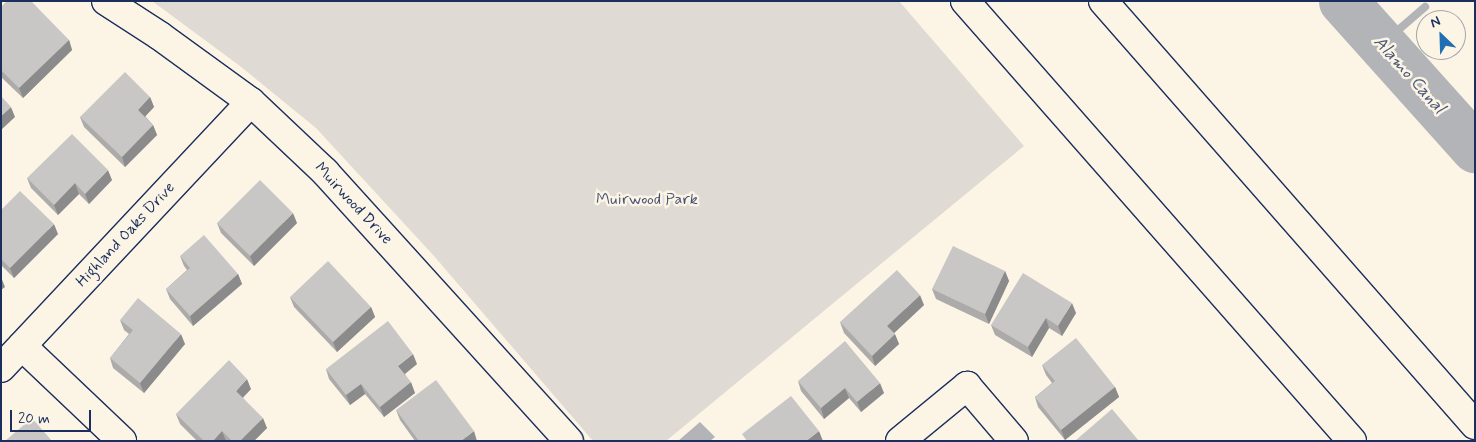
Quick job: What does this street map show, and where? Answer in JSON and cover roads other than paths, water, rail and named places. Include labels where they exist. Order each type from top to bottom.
[{"type":"main road","name":"Muirwood Drive","points":[[106,1],[160,36],[251,102],[325,172],[569,441]]},
{"type":"main road","points":[[965,1],[1352,441]]},
{"type":"main road","points":[[1103,1],[1475,425]]},
{"type":"main road","name":"Highland Oaks Drive","points":[[1,368],[251,102]]},
{"type":"main road","points":[[22,346],[122,441]]},
{"type":"main road","points":[[900,441],[967,386],[1014,441]]},
{"type":"waterway","name":"Alamo Canal","points":[[1343,1],[1475,148]]},
{"type":"waterway","points":[[1382,44],[1425,7]]},
{"type":"park label","name":"Muirwood Park","points":[[647,200]]}]
